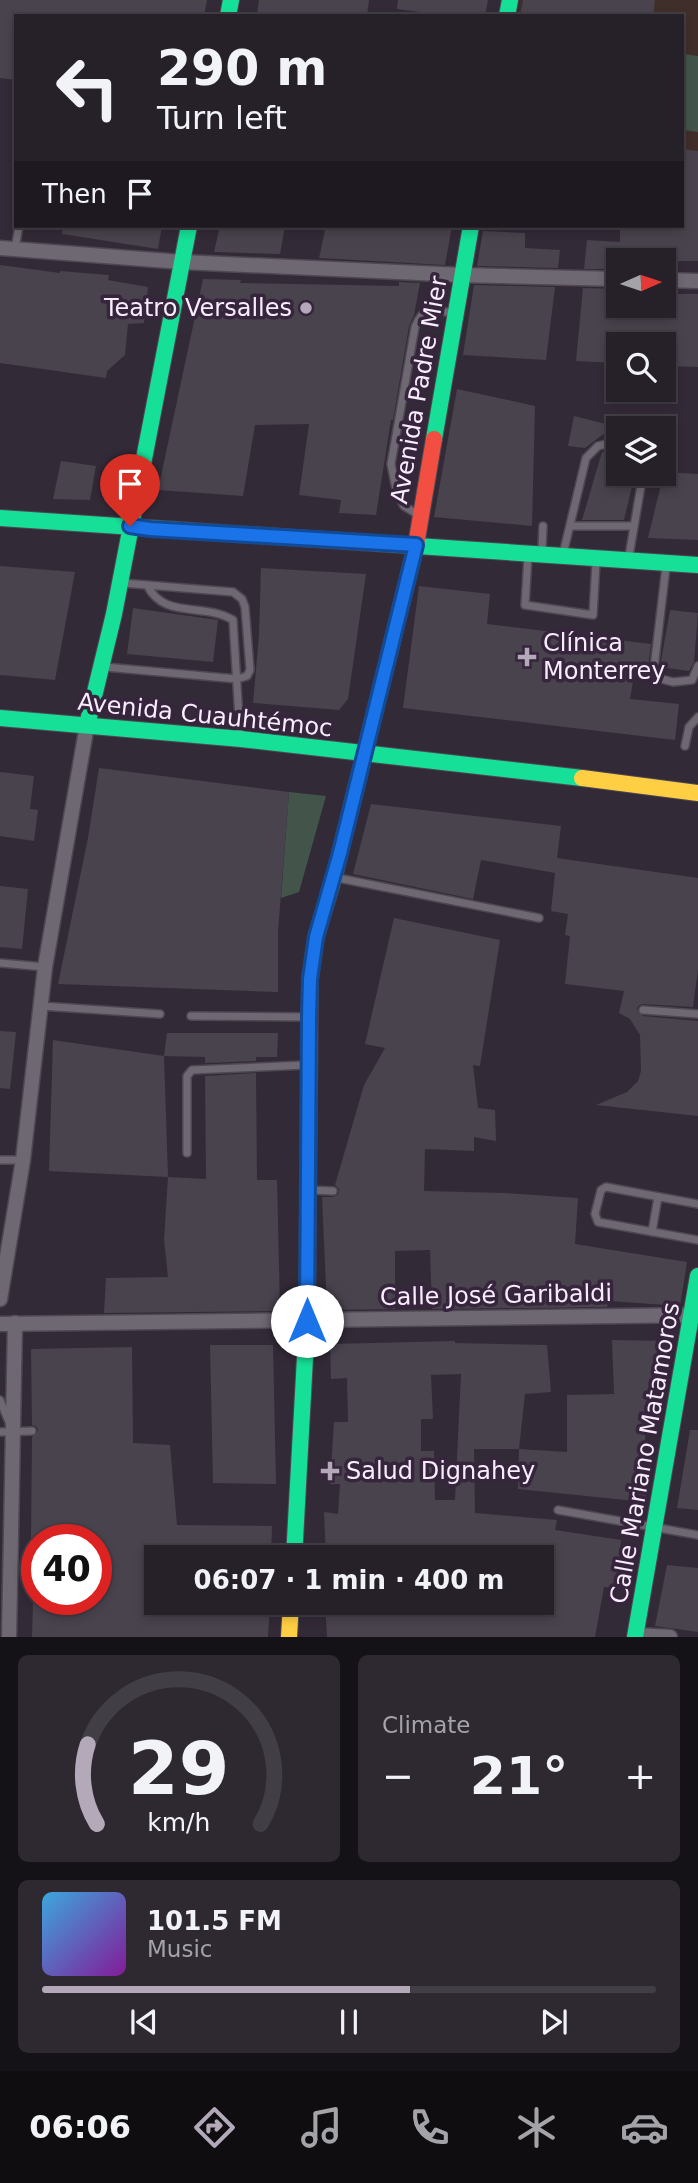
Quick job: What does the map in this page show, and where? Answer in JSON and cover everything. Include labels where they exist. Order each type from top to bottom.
[{"type":"main road","points":[[87,725],[104,667],[189,228]]},
{"type":"main road","name":"Avenida Padre Mier","points":[[295,1545],[307,1321],[310,979],[316,937],[334,877],[416,545],[454,363],[456,314],[471,228]]},
{"type":"main road","points":[[0,518],[698,565]]},
{"type":"main road","name":"Avenida Cuauhtémoc","points":[[0,718],[241,739],[698,793]]},
{"type":"main road","name":"Calle Mariano Matamoros","points":[[636,1636],[695,1315],[698,1276]]},
{"type":"main road","points":[[289,1637],[290,1615]]},
{"type":"street","points":[[8,248],[182,262],[606,279]]},
{"type":"street","points":[[676,280],[698,281]]},
{"type":"street","points":[[0,1299],[23,1160],[45,967],[87,725]]},
{"type":"street","name":"Calle José Garibaldi","points":[[7,1324],[695,1315]]},
{"type":"street","points":[[7,1324],[9,1637]]},
{"type":"street","points":[[636,1636],[670,1637]]},
{"type":"lane","points":[[8,248],[18,228]]},
{"type":"lane","points":[[421,516],[404,506],[397,494],[391,464],[415,327],[420,314],[427,310],[456,314]]},
{"type":"lane","points":[[563,556],[586,457],[598,446],[606,444]]},
{"type":"lane","points":[[628,560],[641,486]]},
{"type":"lane","points":[[543,526],[525,605],[593,615],[596,558]]},
{"type":"lane","points":[[570,526],[634,526]]},
{"type":"lane","points":[[667,563],[654,668],[658,678],[684,682],[692,680],[698,666]]},
{"type":"lane","points":[[104,667],[237,679],[247,676],[250,670],[242,599],[233,592],[121,583]]},
{"type":"lane","points":[[147,585],[158,601],[167,605],[220,614],[233,620],[241,739]]},
{"type":"lane","points":[[685,746],[689,727],[698,718]]},
{"type":"lane","points":[[334,877],[539,918]]},
{"type":"lane","points":[[0,963],[45,967]]},
{"type":"lane","points":[[41,1006],[160,1014]]},
{"type":"lane","points":[[643,1010],[698,1014]]},
{"type":"lane","points":[[191,1017],[309,1017]]},
{"type":"lane","points":[[187,1153],[187,1076],[192,1070],[309,1065]]},
{"type":"lane","points":[[0,1160],[23,1160]]},
{"type":"lane","points":[[698,1204],[606,1187],[601,1190],[595,1214],[598,1222],[698,1240]]},
{"type":"lane","points":[[308,1190],[333,1191]]},
{"type":"lane","points":[[652,1233],[658,1197]]},
{"type":"lane","points":[[0,1400],[7,1432],[32,1431]]},
{"type":"lane","points":[[558,1510],[698,1535]]},
{"type":"shaded area","points":[[520,0],[698,0],[698,151],[684,149],[684,14],[518,14]]},
{"type":"green space","points":[[684,54],[698,56],[698,132],[684,130]]},
{"type":"green space","points":[[289,792],[326,796],[299,892],[281,898]]},
{"type":"building","points":[[0,0],[207,0],[204,14],[14,14],[14,80],[0,78]]},
{"type":"building","points":[[259,0],[369,0],[367,14],[257,14]]},
{"type":"building","points":[[398,0],[488,0],[485,14],[433,14],[397,9]]},
{"type":"building","points":[[523,0],[655,0],[653,14],[520,14]]},
{"type":"building","points":[[684,149],[698,151],[698,261],[676,261],[676,248],[606,248],[606,269],[584,269],[587,240],[620,242],[620,228],[684,228]]},
{"type":"building","points":[[63,228],[162,228],[158,249],[62,234]]},
{"type":"building","points":[[220,228],[285,228],[280,254],[214,252]]},
{"type":"building","points":[[326,228],[452,228],[445,265],[319,258]]},
{"type":"building","points":[[483,231],[525,233],[525,248],[560,250],[558,268],[477,266]]},
{"type":"building","points":[[0,265],[60,273],[109,275],[108,280],[148,287],[144,323],[128,324],[125,355],[107,371],[106,378],[0,363]]},
{"type":"building","points":[[203,279],[241,280],[240,283],[399,286],[399,282],[420,283],[391,420],[376,515],[339,513],[341,500],[299,495],[309,424],[255,425],[243,496],[158,490]]},
{"type":"building","points":[[474,285],[555,287],[546,360],[463,355]]},
{"type":"building","points":[[583,288],[606,289],[606,318],[676,318],[676,294],[698,294],[698,367],[676,366],[676,332],[606,332],[606,362],[576,361]]},
{"type":"building","points":[[457,389],[535,406],[532,526],[434,517]]},
{"type":"building","points":[[574,416],[606,424],[606,432],[585,448],[568,446]]},
{"type":"building","points":[[606,451],[606,486],[632,486],[624,520],[582,520],[602,452]]},
{"type":"building","points":[[61,461],[96,466],[90,500],[53,499]]},
{"type":"building","points":[[676,473],[698,474],[698,540],[648,538],[661,486],[676,486]]},
{"type":"building","points":[[0,566],[75,572],[55,680],[0,675]]},
{"type":"building","points":[[261,568],[366,574],[348,699],[339,710],[253,703]]},
{"type":"building","points":[[419,586],[490,594],[487,624],[651,644],[648,667],[642,667],[642,671],[635,670],[630,699],[679,704],[675,740],[403,708]]},
{"type":"building","points":[[133,608],[218,620],[213,662],[127,654]]},
{"type":"building","points":[[670,610],[698,613],[694,662],[689,671],[660,667]]},
{"type":"building","points":[[99,768],[289,792],[278,932],[278,992],[58,984],[88,838]]},
{"type":"building","points":[[0,772],[34,776],[30,809],[38,810],[34,841],[0,836]]},
{"type":"building","points":[[371,804],[561,826],[557,858],[698,878],[698,969],[693,1007],[643,1004],[638,1006],[637,1010],[643,1016],[698,1021],[698,1116],[596,1105],[627,1092],[638,1081],[641,1071],[640,1035],[630,1019],[619,1013],[624,991],[565,984],[570,936],[565,935],[568,914],[551,911],[555,873],[481,860],[473,899],[353,874]]},
{"type":"building","points":[[0,886],[28,889],[22,949],[0,947]]},
{"type":"building","points":[[394,918],[500,940],[480,1066],[473,1065],[478,1108],[495,1110],[496,1141],[474,1137],[474,1151],[425,1149],[424,1191],[578,1198],[575,1244],[687,1262],[680,1306],[609,1301],[607,1307],[432,1309],[430,1250],[395,1251],[395,1309],[327,1310],[322,1197],[338,1194],[339,1189],[335,1185],[364,1085],[385,1048],[365,1044]]},
{"type":"building","points":[[0,1031],[16,1032],[10,1089],[0,1088]]},
{"type":"building","points":[[167,1033],[278,1033],[277,1057],[256,1057],[256,1061],[205,1063],[205,1057],[164,1056]]},
{"type":"building","points":[[53,1040],[164,1056],[168,1177],[49,1171]]},
{"type":"building","points":[[256,1073],[257,1180],[277,1180],[280,1311],[104,1313],[106,1278],[168,1277],[164,1239],[168,1177],[206,1179],[205,1076]]},
{"type":"building","points":[[612,1340],[668,1341],[657,1422],[647,1422],[643,1456],[651,1458],[645,1502],[518,1489],[519,1449],[567,1452],[567,1395],[614,1394]]},
{"type":"building","points":[[455,1341],[547,1345],[551,1392],[525,1394],[519,1449],[474,1449],[475,1513],[557,1520],[555,1530],[621,1540],[616,1588],[604,1587],[595,1637],[327,1637],[326,1615],[554,1615],[554,1545],[325,1545],[324,1512],[338,1514],[340,1484],[330,1484],[334,1422],[348,1422],[347,1378],[331,1379],[330,1344]],"holes":[[[461,1374],[455,1500],[435,1500],[434,1451],[421,1451],[421,1419],[433,1419],[431,1375]]]},
{"type":"building","points":[[210,1345],[273,1345],[276,1484],[213,1483]]},
{"type":"building","points":[[132,1347],[133,1443],[170,1445],[177,1525],[272,1526],[271,1545],[144,1545],[144,1615],[269,1615],[268,1637],[32,1637],[33,1615],[112,1615],[112,1524],[31,1524],[32,1437],[38,1431],[37,1427],[32,1425],[31,1349]]},
{"type":"building","points":[[690,1430],[698,1430],[698,1510],[677,1508]]},
{"type":"building","points":[[667,1565],[698,1568],[698,1632],[655,1626]]},
{"type":"traffic: fast","points":[[228,14],[231,0]]},
{"type":"traffic: fast","points":[[507,14],[510,0]]},
{"type":"traffic: fast","points":[[87,725],[114,614],[189,228]]},
{"type":"traffic: fast","points":[[434,439],[471,228]]},
{"type":"traffic: fast","points":[[0,518],[698,565]]},
{"type":"traffic: fast","points":[[295,1545],[307,1321],[310,979],[316,937],[334,877],[392,642]]},
{"type":"traffic: fast","points":[[0,718],[241,739],[582,778]]},
{"type":"traffic: fast","points":[[635,1637],[698,1276]]},
{"type":"traffic: slow","points":[[582,778],[698,793]]},
{"type":"traffic: slow","points":[[289,1637],[290,1615]]},
{"type":"traffic: jam","points":[[392,642],[416,545],[434,439]]},
{"type":"place","name":"Teatro Versalles","points":[[306,308]]},
{"type":"place","name":"Clínica Monterrey","points":[[527,657]]},
{"type":"place","name":"Salud Dignahey","points":[[330,1471]]},
{"type":"route","points":[[130,526],[416,545],[334,877],[316,937],[310,979],[307,1321]]}]
